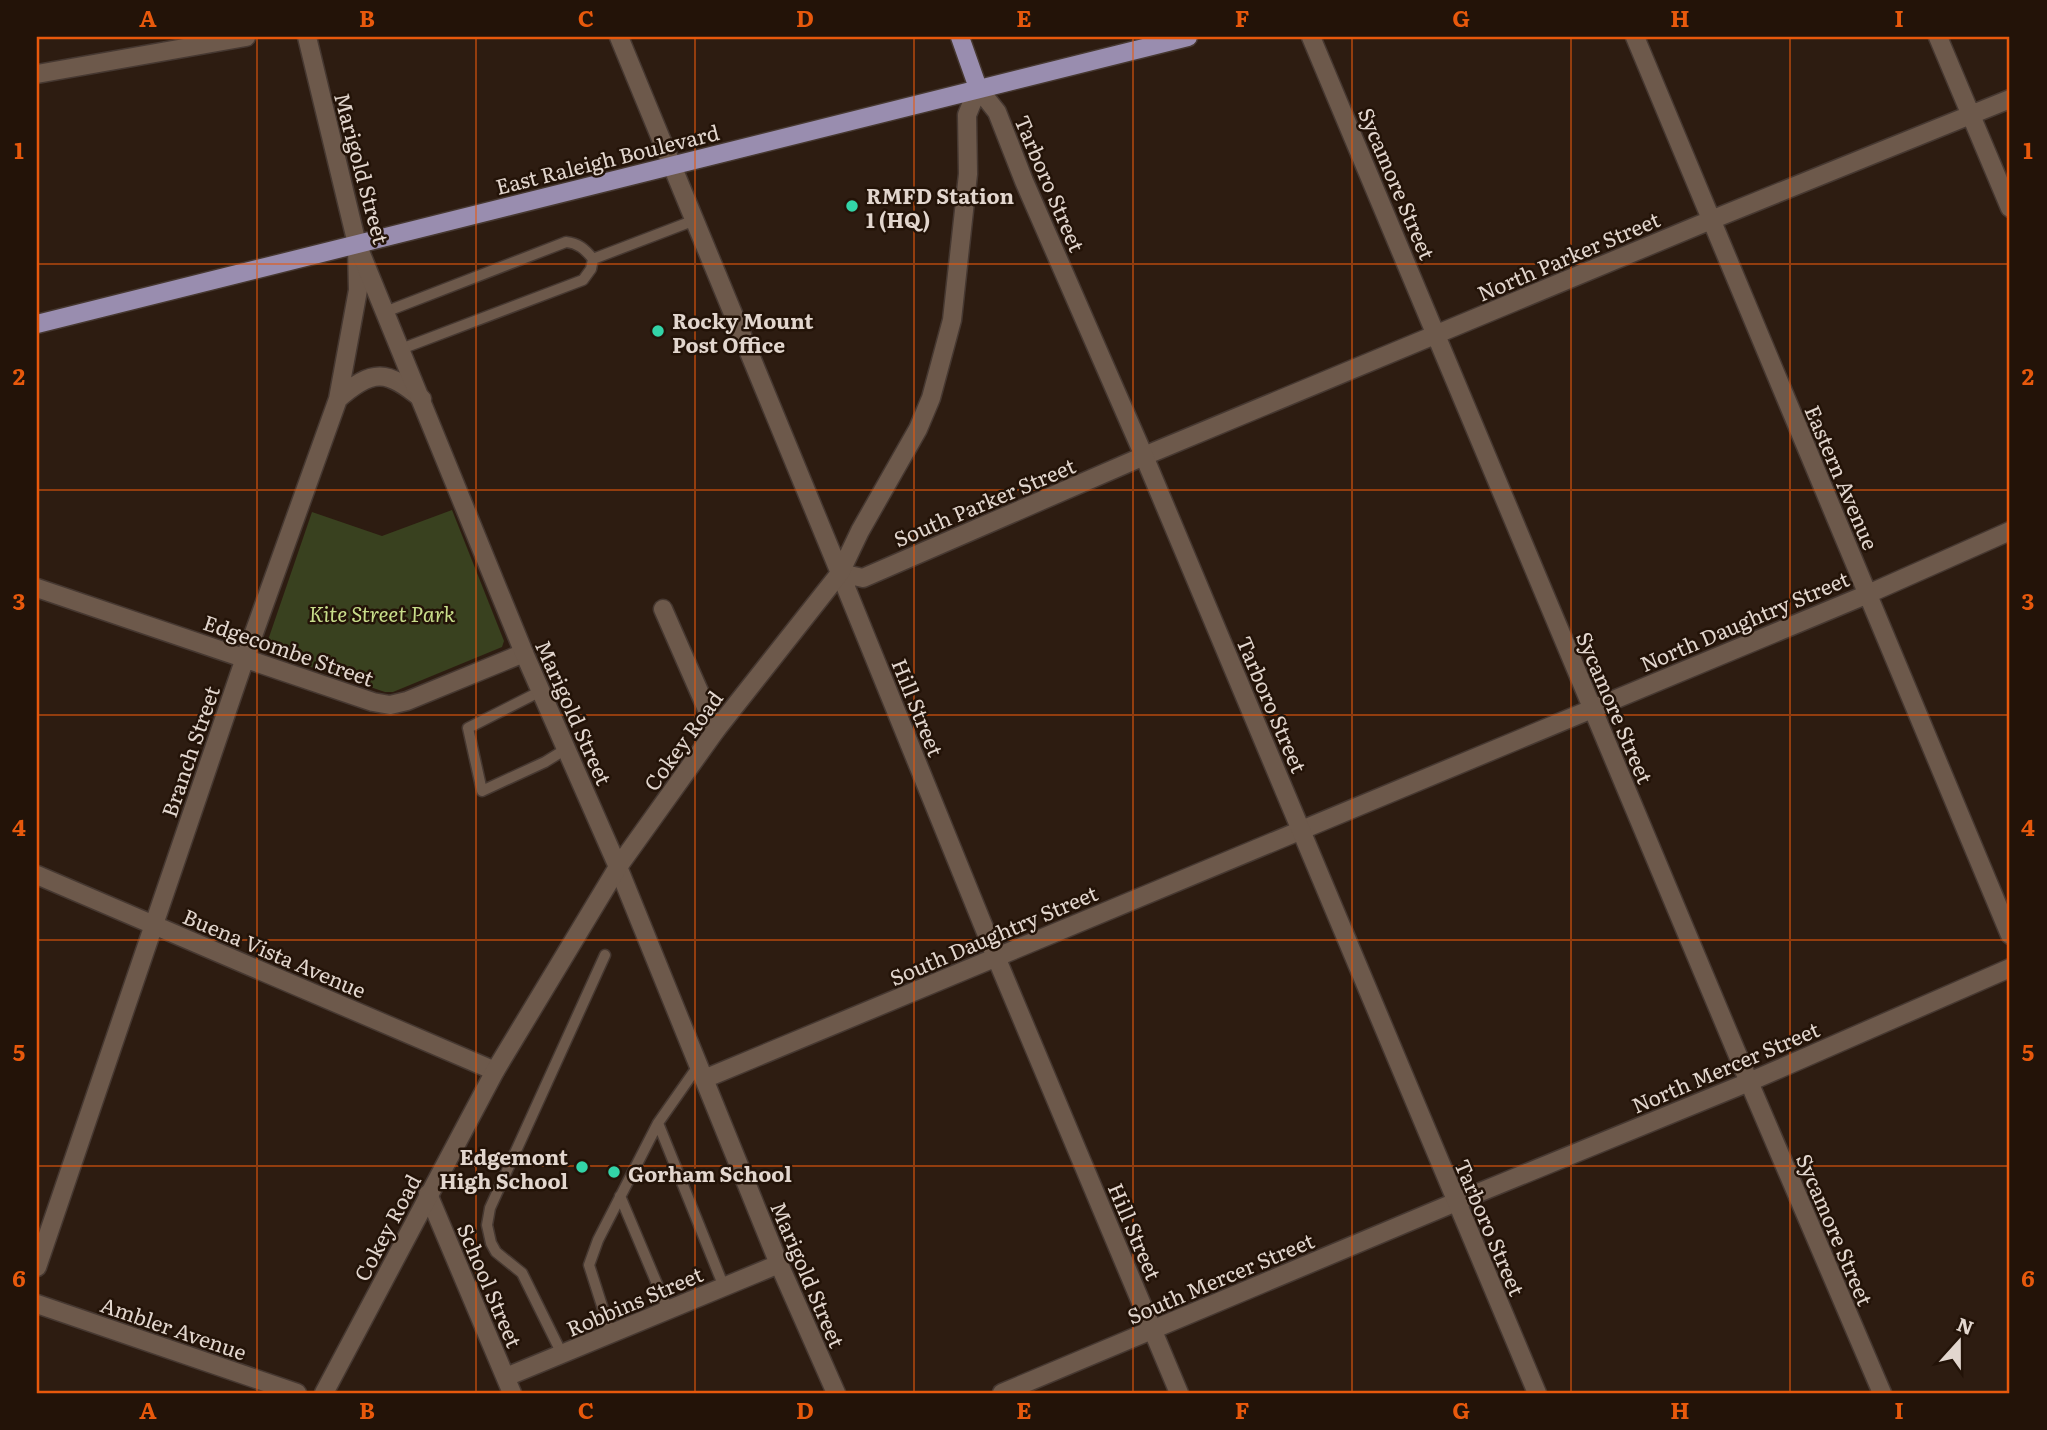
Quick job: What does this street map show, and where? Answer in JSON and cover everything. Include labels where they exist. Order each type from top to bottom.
[{"type":"main road","name":"Tarboro Street","points":[[960,37],[978,88]]},
{"type":"main road","name":"East Raleigh Boulevard","points":[[37,324],[1188,37]]},
{"type":"street","points":[[37,74],[246,37]]},
{"type":"street","name":"Marigold Street","points":[[307,37],[357,244],[524,653],[618,867],[779,1264],[836,1393]]},
{"type":"street","name":"Hill Street","points":[[620,37],[996,957],[1179,1393]]},
{"type":"street","name":"Sycamore Street","points":[[1311,37],[1882,1393]]},
{"type":"street","name":"Eastern Avenue","points":[[1635,37],[2010,935]]},
{"type":"street","points":[[1938,37],[2010,208]]},
{"type":"street","name":"Tarboro Street","points":[[978,88],[997,112],[1537,1393]]},
{"type":"street","name":"Cokey Road","points":[[324,1393],[495,1071],[618,867],[716,730],[840,573],[860,531],[918,429],[931,398],[952,320],[968,174],[967,115],[978,88]]},
{"type":"street","name":"North Parker Street","points":[[1144,456],[2010,99]]},
{"type":"street","name":"Branch Street","points":[[37,1266],[245,658],[338,399],[358,290],[357,244]]},
{"type":"street","points":[[338,399],[350,388],[375,375],[398,381],[422,399]]},
{"type":"street","name":"South Parker Street","points":[[840,573],[863,578],[1144,456]]},
{"type":"street","name":"North Daughtry Street","points":[[1301,831],[1868,594],[2010,531]]},
{"type":"street","name":"Edgecombe Street","points":[[37,588],[373,702],[390,705],[407,701],[524,653]]},
{"type":"street","points":[[663,608],[716,730]]},
{"type":"street","name":"South Daughtry Street","points":[[701,1072],[996,957],[1301,831]]},
{"type":"street","name":"Buena Vista Avenue","points":[[37,875],[495,1071]]},
{"type":"street","name":"North Mercer Street","points":[[1456,1202],[1749,1082],[2010,968]]},
{"type":"street","name":"School Street","points":[[428,1194],[509,1385]]},
{"type":"street","name":"South Mercer Street","points":[[1002,1393],[1456,1202]]},
{"type":"street","name":"Robbins Street","points":[[509,1385],[562,1354],[779,1264]]},
{"type":"street","name":"Ambler Avenue","points":[[37,1304],[297,1393]]},
{"type":"lane","points":[[593,259],[695,220]]},
{"type":"lane","points":[[385,312],[566,243],[581,246],[593,259]]},
{"type":"lane","points":[[401,349],[583,280],[591,269],[593,259]]},
{"type":"lane","points":[[541,691],[468,728],[482,791],[545,762],[566,749]]},
{"type":"lane","points":[[562,1354],[522,1273],[496,1252],[487,1225],[490,1208],[605,955]]},
{"type":"lane","points":[[611,1334],[589,1265],[612,1211],[658,1123],[701,1072]]},
{"type":"lane","points":[[658,1123],[724,1287]]},
{"type":"lane","points":[[620,1196],[668,1310]]},
{"type":"green space","name":"Kite Street Park","points":[[452,510],[504,641],[502,647],[393,692],[385,692],[266,652],[312,512],[382,536]]},
{"type":"place","name":"RMFD Station 1 (HQ)","points":[[852,206]]},
{"type":"place","name":"Rocky Mount Post Office","points":[[658,331]]},
{"type":"place","name":"Edgemont High School","points":[[582,1167]]},
{"type":"place","name":"Gorham School","points":[[614,1172]]}]
